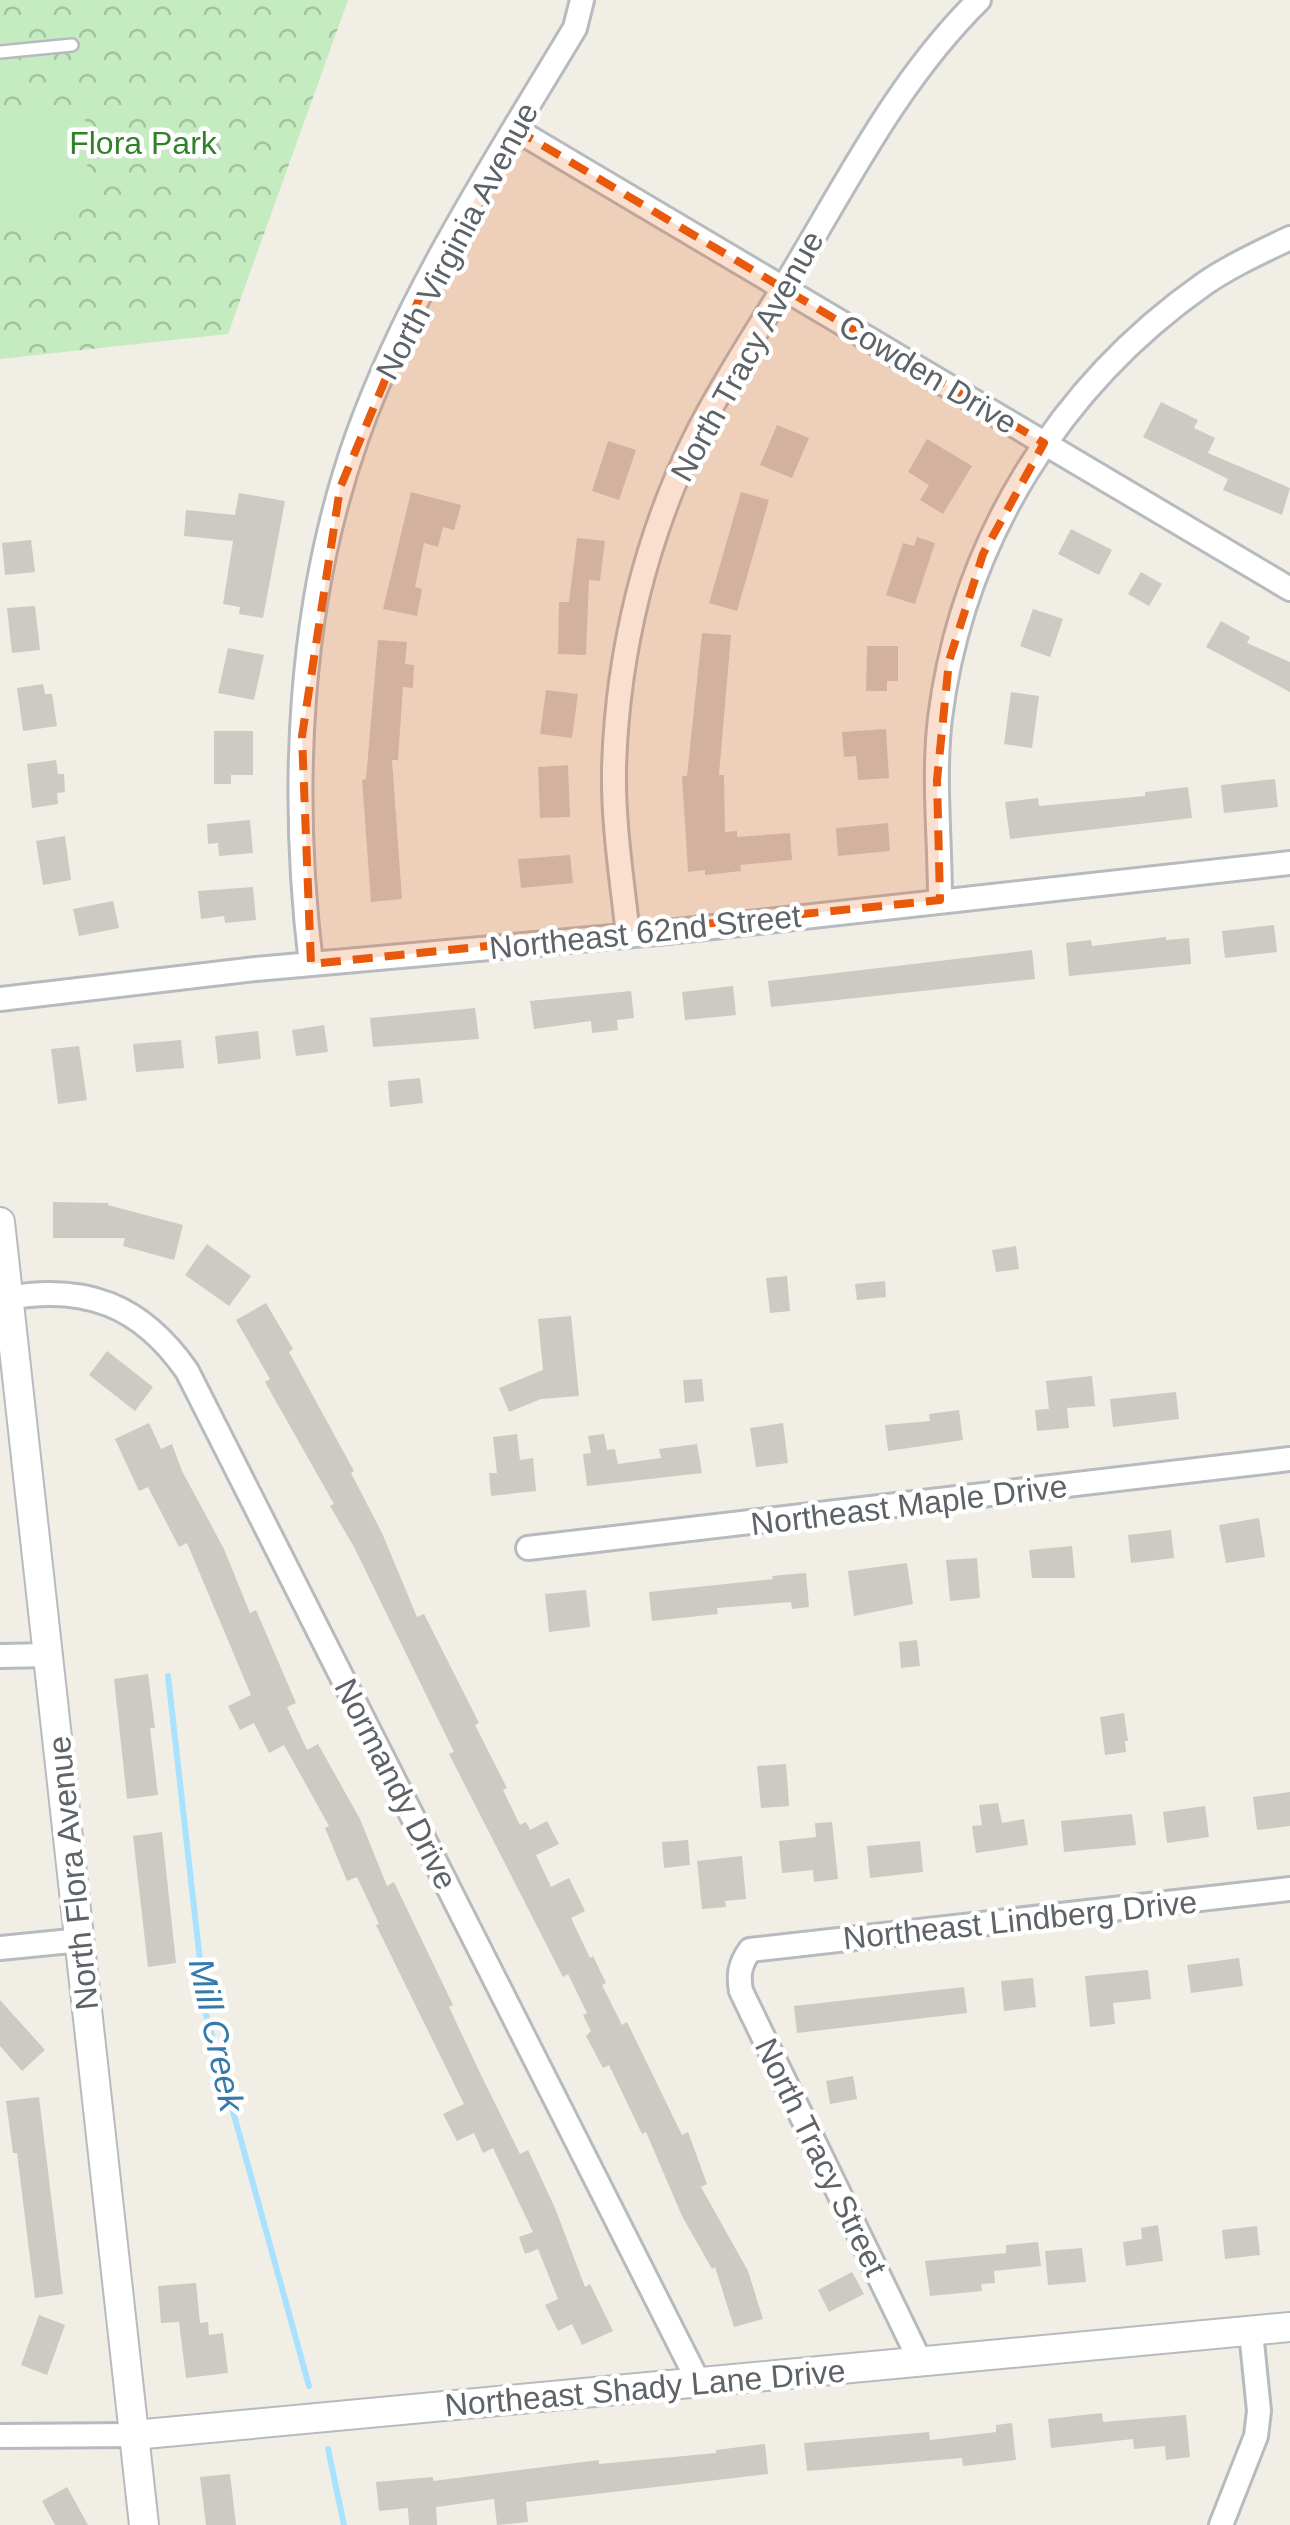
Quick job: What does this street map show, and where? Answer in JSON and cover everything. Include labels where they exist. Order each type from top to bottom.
[{"type":"street","name":"North Virginia Avenue","points":[[310,964],[302,863],[302,736],[307,673],[327,542],[346,470],[383,374],[421,294],[575,28],[582,0]]},
{"type":"street","name":"North Tracy Avenue","points":[[628,935],[614,768],[624,671],[644,573],[665,508],[699,431],[880,124],[915,72],[979,0]]},
{"type":"street","name":"Cowden Drive","points":[[515,129],[1290,589]]},
{"type":"street","points":[[940,900],[937,780],[940,720],[949,661],[964,603],[1011,496],[1044,443],[1115,357],[1160,316],[1222,272],[1290,238]]},
{"type":"street","name":"Northeast 62nd Street","points":[[0,999],[1290,863]]},
{"type":"street","name":"North Flora Avenue","points":[[0,1222],[144,2525]]},
{"type":"street","name":"Normandy Drive","points":[[8,1298],[38,1292],[65,1293],[105,1302],[152,1329],[188,1371],[700,2384]]},
{"type":"street","name":"Northeast Maple Drive","points":[[528,1548],[1290,1458]]},
{"type":"street","points":[[0,1656],[50,1655]]},
{"type":"street","name":"Northeast Lindberg Drive","points":[[750,1950],[1290,1889]]},
{"type":"street","points":[[0,1948],[81,1940]]},
{"type":"street","name":"North Tracy Street","points":[[750,1950],[741,1962],[741,1991],[921,2363]]},
{"type":"street","name":"Northeast Shady Lane Drive","points":[[0,2436],[134,2435],[1290,2327]]},
{"type":"street","points":[[1221,2525],[1256,2436],[1260,2411],[1251,2332]]},
{"type":"lane","points":[[0,52],[72,45]]},
{"type":"highlighted area","points":[[515,129],[1044,443],[983,554],[949,661],[937,780],[940,900],[311,964],[302,736],[340,488],[421,294]]},
{"type":"green space","name":"Flora Park","points":[[0,0],[348,0],[228,334],[0,359]]},
{"type":"green space","points":[[78,111],[89,134],[90,148],[77,190],[46,219],[0,229],[0,115]]},
{"type":"building","points":[[1161,402],[1198,420],[1194,428],[1215,438],[1208,453],[1290,488],[1282,515],[1223,490],[1228,479],[1143,437]]},
{"type":"building","points":[[777,425],[809,438],[792,478],[760,465]]},
{"type":"building","points":[[927,439],[972,466],[943,514],[920,500],[929,485],[908,472]]},
{"type":"building","points":[[608,441],[636,450],[619,500],[592,491]]},
{"type":"building","points":[[411,492],[461,505],[454,530],[443,527],[438,547],[424,543],[415,587],[422,589],[417,616],[383,609]]},
{"type":"building","points":[[741,492],[769,500],[737,611],[709,603]]},
{"type":"building","points":[[239,493],[285,501],[263,618],[239,614],[240,607],[223,604],[233,541],[184,536],[186,510],[235,515]]},
{"type":"building","points":[[1071,529],[1112,550],[1099,575],[1058,554]]},
{"type":"building","points":[[917,537],[935,543],[915,604],[886,595],[903,543],[914,546]]},
{"type":"building","points":[[577,538],[605,541],[600,581],[589,580],[586,655],[558,654],[559,602],[569,602]]},
{"type":"building","points":[[31,540],[35,572],[5,575],[2,543]]},
{"type":"building","points":[[1141,572],[1162,584],[1149,606],[1128,594]]},
{"type":"building","points":[[35,606],[40,650],[12,653],[7,608]]},
{"type":"building","points":[[1033,609],[1063,619],[1050,657],[1020,646]]},
{"type":"building","points":[[1221,621],[1250,637],[1247,643],[1290,662],[1290,692],[1206,647]]},
{"type":"building","points":[[702,633],[731,635],[719,775],[724,775],[725,832],[737,831],[737,837],[790,833],[792,860],[740,865],[741,871],[705,875],[705,870],[688,872],[682,776],[687,776]]},
{"type":"building","points":[[378,640],[407,642],[405,664],[414,665],[413,688],[403,687],[398,760],[392,760],[402,899],[371,902],[362,780],[366,779]]},
{"type":"building","points":[[867,646],[898,646],[898,681],[887,681],[887,691],[866,691]]},
{"type":"building","points":[[228,648],[264,655],[254,700],[218,693]]},
{"type":"building","points":[[43,684],[45,694],[52,694],[57,726],[23,731],[17,688]]},
{"type":"building","points":[[546,690],[578,694],[572,738],[540,734]]},
{"type":"building","points":[[1011,692],[1039,696],[1032,748],[1004,744]]},
{"type":"building","points":[[886,729],[889,778],[858,780],[856,756],[844,757],[842,732]]},
{"type":"building","points":[[214,731],[253,731],[253,775],[231,775],[231,784],[214,784]]},
{"type":"building","points":[[56,760],[58,774],[64,774],[65,792],[57,793],[58,804],[32,808],[27,764]]},
{"type":"building","points":[[568,765],[570,817],[540,818],[538,767]]},
{"type":"building","points":[[1275,779],[1278,807],[1224,813],[1221,785]]},
{"type":"building","points":[[1188,787],[1192,818],[1010,839],[1005,802],[1038,798],[1039,806],[1145,796],[1145,792]]},
{"type":"building","points":[[250,820],[253,853],[219,856],[218,843],[208,844],[207,824]]},
{"type":"building","points":[[888,823],[890,851],[838,856],[836,828]]},
{"type":"building","points":[[65,836],[71,880],[43,885],[36,841]]},
{"type":"building","points":[[570,855],[573,883],[521,888],[518,859]]},
{"type":"building","points":[[253,887],[256,920],[225,923],[224,916],[201,919],[198,891]]},
{"type":"building","points":[[113,901],[119,928],[79,936],[73,909]]},
{"type":"building","points":[[1274,925],[1277,952],[1225,958],[1222,931]]},
{"type":"building","points":[[1189,938],[1191,964],[1069,976],[1066,943],[1091,940],[1092,946]]},
{"type":"building","points":[[1032,950],[1035,979],[771,1007],[768,981]]},
{"type":"building","points":[[733,986],[736,1015],[685,1020],[682,992]]},
{"type":"building","points":[[631,991],[634,1018],[617,1020],[618,1030],[592,1033],[591,1021],[534,1029],[530,1001]]},
{"type":"building","points":[[475,1008],[479,1039],[373,1047],[370,1018]]},
{"type":"building","points":[[324,1025],[328,1052],[296,1056],[292,1030]]},
{"type":"building","points":[[258,1031],[261,1059],[218,1064],[215,1036]]},
{"type":"building","points":[[181,1040],[184,1068],[136,1072],[133,1044]]},
{"type":"building","points":[[79,1046],[87,1100],[58,1104],[51,1049]]},
{"type":"building","points":[[420,1078],[423,1103],[390,1107],[388,1081]]},
{"type":"building","points":[[53,1202],[108,1203],[183,1225],[174,1260],[123,1246],[125,1238],[53,1238]]},
{"type":"building","points":[[207,1244],[251,1276],[229,1306],[185,1275]]},
{"type":"building","points":[[1016,1246],[1019,1269],[996,1272],[992,1250]]},
{"type":"building","points":[[787,1276],[790,1311],[770,1313],[766,1278]]},
{"type":"building","points":[[885,1281],[886,1297],[857,1300],[855,1284]]},
{"type":"building","points":[[266,1303],[354,1471],[351,1473],[382,1533],[417,1617],[424,1614],[479,1723],[475,1725],[507,1788],[503,1790],[520,1825],[526,1822],[530,1830],[547,1821],[559,1844],[536,1855],[551,1887],[569,1878],[585,1911],[571,1918],[606,1983],[602,1985],[622,2025],[627,2022],[682,2135],[688,2132],[707,2184],[701,2187],[748,2271],[763,2319],[734,2327],[715,2267],[712,2269],[682,2216],[646,2132],[642,2134],[609,2065],[603,2068],[586,2036],[591,2031],[583,2015],[587,2013],[568,1974],[563,1977],[449,1754],[454,1752],[330,1506],[334,1504],[265,1382],[270,1379],[236,1320]]},
{"type":"building","points":[[571,1316],[579,1396],[541,1399],[509,1412],[499,1388],[543,1370],[538,1319]]},
{"type":"building","points":[[107,1351],[153,1387],[135,1411],[89,1375]]},
{"type":"building","points":[[1092,1376],[1095,1406],[1067,1408],[1069,1428],[1037,1431],[1035,1410],[1049,1409],[1046,1381]]},
{"type":"building","points":[[702,1379],[704,1401],[685,1403],[683,1380]]},
{"type":"building","points":[[1176,1392],[1179,1419],[1113,1427],[1110,1399]]},
{"type":"building","points":[[959,1410],[963,1440],[888,1451],[885,1425],[930,1421],[929,1414]]},
{"type":"building","points":[[149,1423],[161,1449],[172,1444],[182,1471],[224,1549],[250,1613],[256,1610],[296,1703],[287,1707],[307,1750],[318,1744],[360,1819],[387,1886],[394,1882],[453,2005],[449,2007],[481,2075],[520,2154],[528,2150],[585,2287],[590,2284],[613,2331],[582,2345],[572,2324],[558,2331],[545,2305],[558,2299],[538,2249],[525,2254],[519,2237],[533,2232],[493,2148],[483,2153],[474,2133],[457,2141],[443,2114],[464,2104],[376,1925],[379,1924],[357,1877],[347,1881],[325,1828],[329,1826],[284,1745],[269,1753],[254,1723],[240,1730],[228,1706],[251,1695],[187,1543],[179,1547],[148,1487],[139,1491],[115,1439]]},
{"type":"building","points":[[783,1423],[788,1463],[756,1467],[750,1428]]},
{"type":"building","points":[[517,1434],[520,1460],[533,1458],[536,1491],[491,1496],[489,1473],[497,1473],[493,1437]]},
{"type":"building","points":[[604,1434],[607,1450],[615,1449],[618,1464],[661,1458],[659,1449],[697,1444],[702,1473],[587,1486],[583,1454],[591,1453],[588,1436]]},
{"type":"building","points":[[1259,1518],[1265,1557],[1226,1563],[1219,1525]]},
{"type":"building","points":[[1171,1530],[1174,1558],[1131,1563],[1128,1535]]},
{"type":"building","points":[[1072,1546],[1075,1578],[1032,1578],[1029,1550]]},
{"type":"building","points":[[977,1558],[980,1598],[950,1601],[946,1560]]},
{"type":"building","points":[[907,1563],[913,1604],[854,1616],[848,1571]]},
{"type":"building","points":[[806,1573],[809,1607],[792,1609],[791,1602],[717,1608],[718,1614],[652,1621],[649,1592]]},
{"type":"building","points":[[586,1590],[590,1627],[549,1632],[545,1594]]},
{"type":"building","points":[[917,1640],[920,1666],[901,1668],[899,1642]]},
{"type":"building","points":[[148,1674],[158,1795],[127,1799],[114,1679]]},
{"type":"building","points":[[1124,1713],[1126,1752],[1105,1755],[1100,1717]]},
{"type":"building","points":[[786,1764],[789,1806],[761,1808],[757,1766]]},
{"type":"building","points":[[1290,1792],[1290,1826],[1257,1830],[1253,1797]]},
{"type":"building","points":[[998,1803],[1002,1823],[1024,1819],[1028,1845],[976,1853],[972,1826],[982,1825],[979,1805]]},
{"type":"building","points":[[1205,1806],[1209,1837],[1167,1843],[1163,1812]]},
{"type":"building","points":[[1132,1814],[1136,1845],[1064,1852],[1061,1821]]},
{"type":"building","points":[[832,1822],[838,1879],[814,1882],[813,1870],[782,1873],[779,1841],[816,1837],[815,1823]]},
{"type":"building","points":[[162,1832],[176,1963],[148,1967],[133,1836]]},
{"type":"building","points":[[688,1840],[690,1865],[664,1868],[662,1842]]},
{"type":"building","points":[[920,1841],[923,1872],[870,1878],[867,1846]]},
{"type":"building","points":[[742,1856],[746,1899],[725,1901],[726,1907],[702,1909],[697,1861]]},
{"type":"building","points":[[1239,1958],[1243,1986],[1191,1993],[1187,1965]]},
{"type":"building","points":[[1148,1970],[1151,1999],[1113,2003],[1115,2024],[1090,2027],[1085,1976]]},
{"type":"building","points":[[1033,1978],[1036,2007],[1004,2011],[1001,1981]]},
{"type":"building","points":[[964,1987],[967,2013],[797,2033],[794,2006]]},
{"type":"building","points":[[0,2000],[45,2050],[22,2071],[0,2046]]},
{"type":"building","points":[[853,2076],[857,2099],[830,2104],[826,2081]]},
{"type":"building","points":[[39,2097],[63,2294],[35,2298],[17,2153],[13,2153],[6,2101]]},
{"type":"building","points":[[1158,2225],[1163,2261],[1126,2266],[1123,2242],[1142,2239],[1141,2228]]},
{"type":"building","points":[[1257,2226],[1260,2255],[1225,2259],[1222,2230]]},
{"type":"building","points":[[1038,2242],[1041,2266],[994,2271],[995,2283],[981,2284],[982,2291],[930,2296],[925,2261],[1006,2253],[1006,2245]]},
{"type":"building","points":[[1082,2248],[1086,2282],[1048,2285],[1045,2251]]},
{"type":"building","points":[[852,2272],[864,2294],[829,2312],[818,2290]]},
{"type":"building","points":[[196,2283],[200,2323],[208,2322],[209,2335],[223,2333],[228,2373],[186,2378],[179,2322],[161,2323],[158,2286]]},
{"type":"building","points":[[39,2315],[65,2325],[47,2375],[21,2365]]},
{"type":"building","points":[[1102,2413],[1103,2422],[1186,2415],[1190,2457],[1166,2460],[1165,2446],[1134,2449],[1133,2439],[1051,2448],[1048,2419]]},
{"type":"building","points":[[1012,2423],[1016,2460],[963,2466],[962,2458],[807,2471],[804,2443],[929,2432],[930,2440],[996,2432],[996,2425]]},
{"type":"building","points":[[765,2444],[768,2474],[526,2502],[528,2522],[497,2525],[494,2499],[436,2507],[437,2525],[409,2525],[408,2508],[379,2511],[376,2482],[433,2477],[433,2481],[599,2460],[599,2464],[716,2453]]},
{"type":"building","points":[[230,2474],[236,2525],[206,2525],[200,2477]]},
{"type":"building","points":[[67,2487],[88,2525],[55,2525],[42,2501]]},
{"type":"waterway","name":"Mill Creek","points":[[168,1676],[206,2014],[309,2386]]},
{"type":"waterway","name":"Mill Creek","points":[[328,2449],[344,2525]]}]
